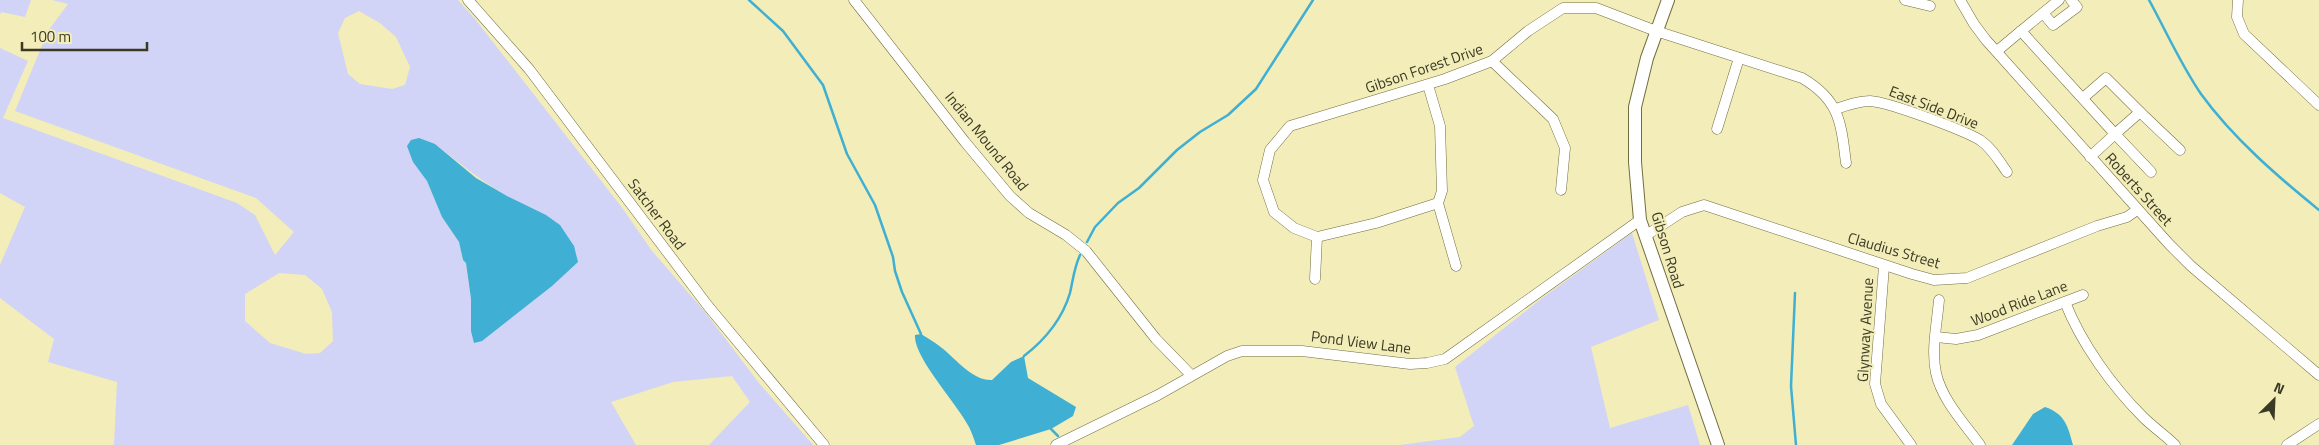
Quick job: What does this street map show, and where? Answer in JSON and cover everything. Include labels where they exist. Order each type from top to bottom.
[{"type":"street","name":"Satcher Road","points":[[468,0],[529,69],[708,306],[824,445]]},
{"type":"street","name":"Indian Mound Road","points":[[854,0],[965,142],[1010,196],[1029,213],[1066,235],[1086,251],[1156,339],[1191,375]]},
{"type":"street","name":"Gibson Road","points":[[1668,0],[1642,74],[1635,115],[1635,162],[1640,220],[1718,445]]},
{"type":"street","points":[[1905,0],[1930,6]]},
{"type":"street","name":"Roberts Street","points":[[1960,0],[1974,24],[2137,210],[2191,266],[2319,375]]},
{"type":"street","points":[[1997,51],[2059,0]]},
{"type":"street","points":[[2043,13],[2053,25],[2077,7],[2071,0]]},
{"type":"street","points":[[2238,0],[2237,18],[2244,34],[2319,105]]},
{"type":"street","name":"Gibson Forest Drive","points":[[1317,237],[1294,228],[1274,212],[1262,180],[1270,150],[1290,126],[1428,84],[1492,61],[1528,31],[1571,4],[1596,8],[1656,31],[1802,78],[1821,92],[1836,109],[1841,126],[1846,163]]},
{"type":"street","points":[[2021,31],[2151,172]]},
{"type":"street","points":[[1717,129],[1739,58]]},
{"type":"street","points":[[1492,61],[1552,119],[1565,148],[1561,190]]},
{"type":"street","points":[[2083,98],[2106,78],[2180,150]]},
{"type":"street","points":[[1428,84],[1440,126],[1442,191],[1438,203],[1456,266]]},
{"type":"street","name":"East Side Drive","points":[[1836,109],[1867,101],[1878,102],[1904,110],[1979,140],[1990,148],[2007,172]]},
{"type":"street","points":[[2090,157],[2140,112]]},
{"type":"street","points":[[1315,279],[1317,237],[1376,223],[1438,203]]},
{"type":"street","name":"Claudius Street","points":[[1645,236],[1682,212],[1704,205],[1884,266],[1934,280],[1967,278],[2097,226],[2127,217],[2137,210]]},
{"type":"street","name":"Pond View Lane","points":[[1056,445],[1158,394],[1227,356],[1242,351],[1302,350],[1401,364],[1427,363],[1444,359],[1640,220]]},
{"type":"street","name":"Glynway Avenue","points":[[1884,266],[1875,384],[1881,404],[1911,445]]},
{"type":"street","name":"Wood Ride Lane","points":[[1936,337],[1956,339],[1978,335],[2083,295]]},
{"type":"street","points":[[1939,300],[1935,362],[1939,384],[1950,404],[1980,445]]},
{"type":"street","points":[[2066,302],[2084,343],[2144,418],[2175,445]]},
{"type":"street","points":[[2287,445],[2319,424]]},
{"type":"shaded area","points":[[0,0],[31,0],[25,17],[1,12],[0,15]]},
{"type":"shaded area","points":[[52,0],[458,0],[475,19],[623,209],[652,251],[705,312],[759,383],[813,445],[709,445],[750,402],[732,376],[673,382],[611,402],[636,445],[114,445],[117,382],[48,362],[54,339],[0,298],[0,265],[25,207],[0,193],[0,48],[28,61],[3,118],[237,203],[255,215],[275,255],[294,232],[256,198],[15,111],[48,31],[68,4]],"holes":[[[359,11],[380,23],[396,37],[410,67],[405,85],[392,89],[360,84],[348,74],[338,33],[345,18]],[[435,144],[469,171],[496,189],[560,226],[471,331],[471,299],[466,263],[463,260],[459,242],[442,217],[427,181],[413,161]],[[279,273],[305,275],[322,289],[332,312],[333,341],[320,353],[306,354],[270,343],[245,321],[245,294]]]},
{"type":"shaded area","points":[[1632,233],[1659,320],[1591,347],[1610,428],[1688,405],[1700,445],[1400,445],[1460,437],[1474,426],[1455,367],[1541,299]]},
{"type":"water","points":[[419,138],[435,144],[476,178],[546,215],[560,225],[574,246],[578,262],[552,286],[482,341],[474,343],[471,331],[471,299],[466,263],[463,260],[459,242],[442,217],[427,181],[413,162],[407,146],[411,140]]},
{"type":"water","points":[[921,334],[934,342],[977,377],[984,379],[992,380],[1011,362],[1024,356],[1028,378],[1076,407],[1073,416],[1051,429],[999,445],[976,445],[964,418],[921,356],[916,344],[915,335]]},
{"type":"water","points":[[2045,407],[2057,413],[2065,422],[2073,445],[2012,445],[2033,414]]},
{"type":"waterway","points":[[749,0],[783,31],[823,85],[847,154],[875,205],[893,257],[895,271],[902,292],[921,334]]},
{"type":"waterway","points":[[1087,242],[1095,227],[1118,203],[1139,188],[1177,150],[1200,132],[1228,115],[1256,89],[1313,0]]},
{"type":"waterway","points":[[2149,0],[2201,94],[2227,126],[2256,156],[2319,210]]},
{"type":"waterway","points":[[1024,356],[1046,336],[1063,312],[1080,255]]},
{"type":"waterway","points":[[1795,293],[1791,386],[1796,445]]},
{"type":"waterway","points":[[1051,429],[1058,436]]}]
